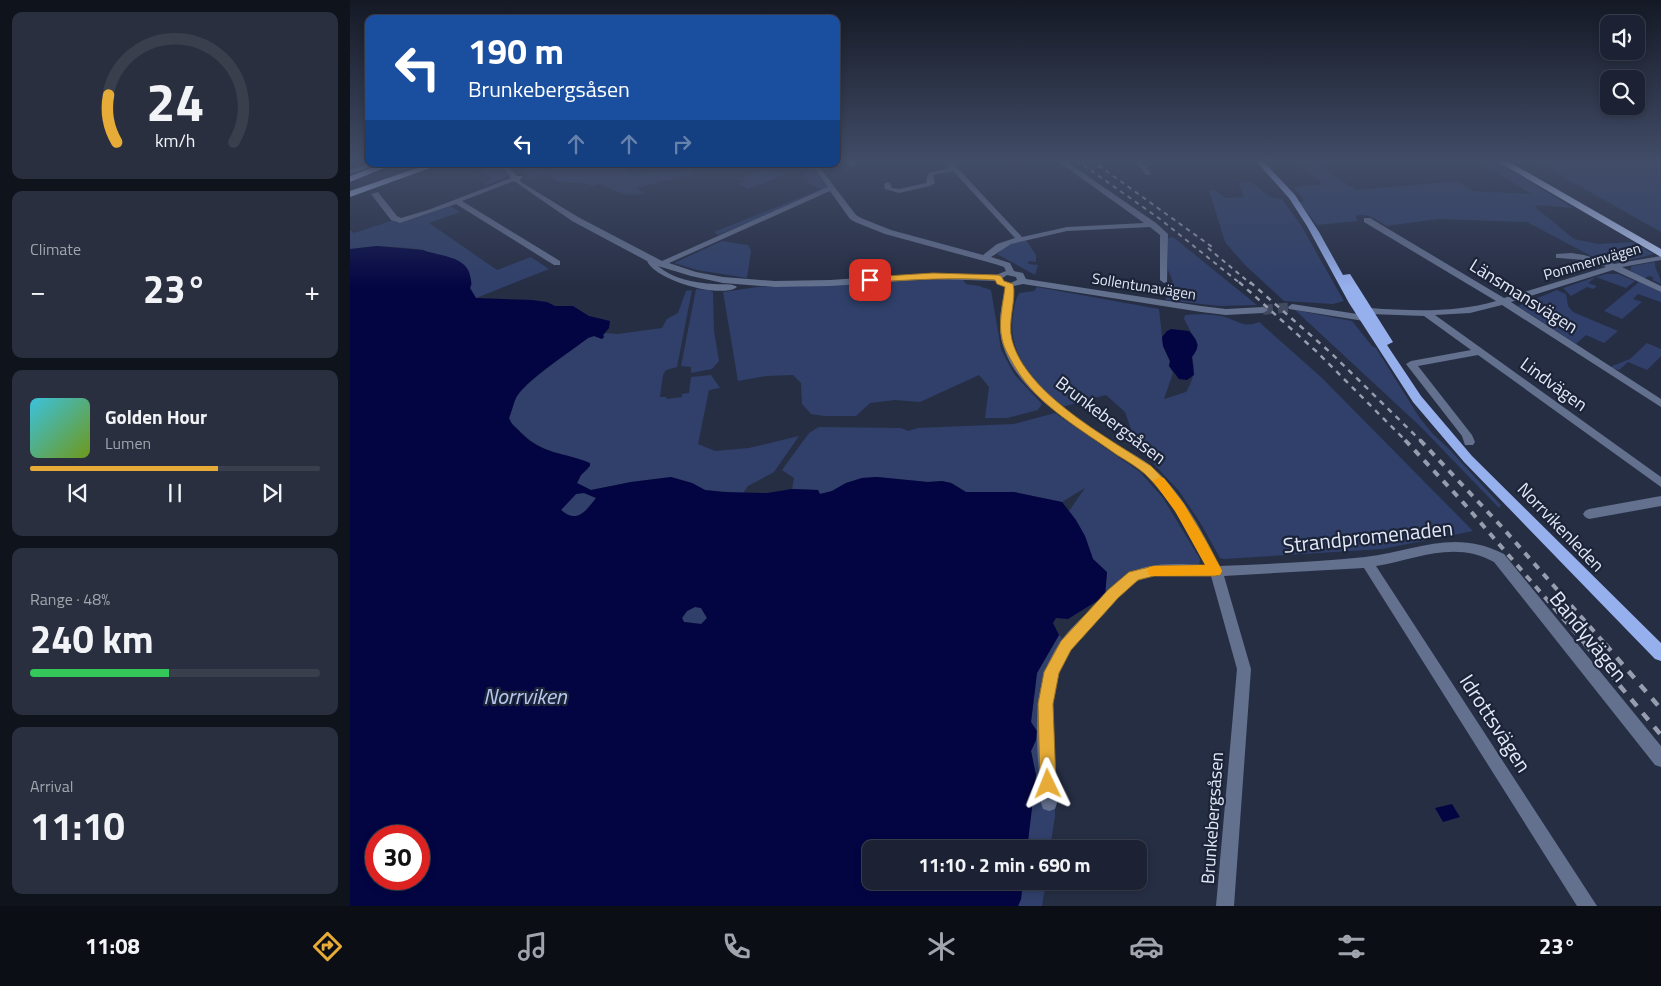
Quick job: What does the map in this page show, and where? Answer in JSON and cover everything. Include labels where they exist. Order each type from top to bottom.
[{"type":"highway","points":[[1570,202],[1660,256]]},
{"type":"highway","points":[[1589,202],[1661,244]]},
{"type":"main road","name":"Norrvikenleden","points":[[1295,202],[1367,314],[1417,399],[1468,459],[1661,654]]},
{"type":"street","points":[[382,202],[394,218],[400,221],[457,202]]},
{"type":"street","points":[[458,202],[558,263]]},
{"type":"street","name":"Sollentunavägen","points":[[549,202],[592,228],[661,264],[723,280],[762,284]]},
{"type":"street","points":[[661,264],[800,202]]},
{"type":"street","points":[[842,202],[853,217],[888,232],[1007,265],[1014,280]]},
{"type":"street","points":[[985,202],[1020,239]]},
{"type":"street","points":[[1120,202],[1164,234],[1164,280]]},
{"type":"street","name":"Länsmansvägen","points":[[1367,220],[1504,302],[1661,404]]},
{"type":"street","points":[[985,258],[1000,246],[1020,239],[1067,229],[1153,225]]},
{"type":"street","points":[[1559,256],[1581,256],[1661,289]]},
{"type":"street","name":"Pommernvägen","points":[[1367,314],[1422,314],[1470,310],[1504,302],[1612,268],[1660,256]]},
{"type":"street","name":"Sollentunavägen","points":[[651,260],[654,267],[660,272],[696,284],[727,288],[762,284],[830,283],[933,276],[998,278],[1004,274],[1014,280]]},
{"type":"street","name":"Sollentunavägen","points":[[998,278],[1000,282],[1014,280],[1201,309],[1226,312],[1263,310]]},
{"type":"street","name":"Brunkebergsåsen","points":[[1014,280],[1005,320],[1006,340],[1024,373],[1031,384],[1056,407],[1147,469],[1172,495],[1215,571],[1241,648],[1244,669],[1225,906]]},
{"type":"street","points":[[1302,306],[1367,314],[1292,308],[1302,306]]},
{"type":"street","name":"Lindvägen","points":[[1422,314],[1479,352],[1661,483]]},
{"type":"street","points":[[1469,442],[1467,435],[1411,364],[1479,352]]},
{"type":"street","points":[[1589,514],[1661,501]]},
{"type":"street","name":"Strandpromenaden","points":[[1049,803],[1045,704],[1052,672],[1066,646],[1113,594],[1134,576],[1154,571],[1215,571],[1367,562],[1440,547],[1477,547]]},
{"type":"street","name":"Bandyvägen","points":[[1477,547],[1493,554],[1502,562],[1661,759]]},
{"type":"street","name":"Idrottsvägen","points":[[1367,562],[1588,906]]},
{"type":"shaded area","points":[[788,202],[797,202],[718,235],[714,232]]},
{"type":"shaded area","points":[[1213,202],[1284,202],[1302,227],[1344,301],[1333,304],[1284,301],[1245,265],[1225,242]]},
{"type":"shaded area","points":[[1564,202],[1573,208],[1538,205],[1535,207],[1574,239],[1599,244],[1632,242],[1654,254],[1608,265],[1527,222],[1438,219],[1387,226],[1372,217],[1360,215],[1355,216],[1358,221],[1317,225],[1300,203]]},
{"type":"shaded area","points":[[1608,202],[1661,202],[1661,232]]},
{"type":"shaded area","points":[[451,206],[460,212],[429,223],[497,270],[531,257],[549,269],[476,298],[470,288],[472,284],[469,271],[455,259],[409,248],[377,246],[350,249],[350,230],[354,233],[394,220],[396,223],[407,221]]},
{"type":"shaded area","points":[[1173,237],[1257,305],[1219,306],[1166,300],[1165,285],[1173,282],[1168,270],[1168,238]]},
{"type":"shaded area","points":[[1026,240],[1036,255],[1036,262],[1029,261],[1028,264],[1038,265],[1035,275],[997,254],[1007,245]]},
{"type":"shaded area","points":[[722,241],[748,245],[751,251],[747,278],[697,270],[674,263]]},
{"type":"shaded area","points":[[1655,262],[1661,284],[1652,280],[1654,278],[1649,276],[1643,279],[1630,270],[1632,266]]},
{"type":"shaded area","points":[[1606,274],[1618,274],[1635,281],[1626,288],[1596,277]]},
{"type":"shaded area","points":[[1596,277],[1588,283],[1597,286],[1593,289],[1587,287],[1571,296],[1563,288]]},
{"type":"shaded area","points":[[962,278],[966,284],[991,290],[1001,349],[1014,374],[1042,404],[1038,410],[1007,418],[985,418],[989,387],[979,375],[920,402],[895,400],[870,403],[856,416],[811,414],[802,404],[801,383],[793,375],[766,376],[738,381],[723,292],[757,287]]},
{"type":"shaded area","points":[[1639,282],[1661,292],[1661,302],[1638,294],[1633,299],[1642,302],[1622,319],[1604,311]]},
{"type":"shaded area","points":[[1037,287],[1159,309],[1163,346],[1173,373],[1164,399],[1186,392],[1193,375],[1192,357],[1198,345],[1184,319],[1185,315],[1221,316],[1244,324],[1259,322],[1322,378],[1473,531],[1382,549],[1220,558],[1201,524],[1179,491],[1137,446],[1125,412],[1106,395],[1062,407],[1042,388],[1025,367],[1014,343],[1012,330],[1014,310],[1019,293],[1034,291]]},
{"type":"shaded area","points":[[696,289],[713,292],[714,331],[719,361],[712,369],[691,373],[691,367],[681,366]]},
{"type":"shaded area","points":[[692,290],[677,367],[666,370],[663,375],[660,397],[666,397],[667,399],[682,397],[682,394],[689,393],[691,377],[711,375],[720,388],[709,390],[698,444],[715,451],[749,448],[799,436],[774,472],[748,486],[743,493],[705,490],[692,483],[671,477],[591,490],[577,483],[581,475],[588,469],[585,461],[543,448],[528,438],[511,422],[509,418],[517,396],[540,374],[588,338],[594,336],[602,339],[605,333],[618,334],[662,328],[667,319],[678,313],[686,291]]},
{"type":"shaded area","points":[[1557,290],[1566,294],[1568,306],[1573,312],[1618,331],[1604,343],[1586,335],[1576,344],[1518,306]]},
{"type":"shaded area","points":[[1295,310],[1352,321],[1372,346],[1376,348],[1419,417],[1501,505],[1499,508],[1421,427]]},
{"type":"shaded area","points":[[1647,343],[1661,349],[1661,356],[1647,370],[1628,362],[1619,370],[1612,368],[1612,366],[1630,359]]},
{"type":"shaded area","points":[[1055,413],[1140,472],[1163,498],[1200,559],[1199,566],[1152,568],[1105,596],[1107,573],[1093,559],[1085,536],[1069,511],[1085,488],[1062,502],[1014,492],[966,492],[952,483],[942,481],[928,482],[877,477],[862,478],[820,494],[818,490],[792,489],[794,478],[782,470],[809,433],[819,427],[901,428],[908,431],[918,428],[1014,424]]},
{"type":"shaded area","points":[[584,493],[596,498],[581,514],[572,516],[561,510],[576,494]]},
{"type":"shaded area","points":[[695,607],[701,608],[707,618],[702,624],[684,622],[682,618],[687,611]]},
{"type":"shaded area","points":[[1059,635],[1070,647],[1055,674],[1051,702],[1055,816],[1051,840],[1028,840],[1036,775],[1031,751],[1036,740],[1031,722],[1037,673]]},
{"type":"shaded area","points":[[1022,890],[1045,890],[1042,906],[1018,906]]},
{"type":"water","name":"Norrviken","points":[[377,246],[423,250],[464,264],[468,269],[471,281],[470,288],[476,298],[532,300],[547,302],[555,306],[573,306],[589,316],[610,321],[609,328],[602,339],[594,336],[588,338],[531,381],[517,396],[509,418],[521,433],[537,445],[590,463],[590,466],[581,475],[577,483],[591,490],[671,477],[692,483],[705,490],[767,493],[792,489],[818,490],[820,494],[862,478],[877,477],[928,482],[942,481],[951,483],[966,492],[1014,492],[1062,502],[1076,520],[1085,536],[1093,559],[1107,572],[1105,596],[1068,619],[1056,618],[1053,623],[1059,635],[1037,673],[1031,722],[1037,731],[1036,740],[1031,751],[1036,775],[1028,840],[862,840],[862,890],[1022,890],[1018,906],[350,906],[350,249]],"holes":[[[584,493],[596,498],[585,511],[576,516],[561,510],[576,494]],[[695,607],[701,608],[707,618],[701,624],[684,622],[682,618],[687,611]]]},
{"type":"water","points":[[1171,329],[1189,331],[1197,344],[1197,350],[1192,357],[1194,375],[1187,380],[1179,379],[1169,366],[1170,361],[1163,346],[1162,337]]},
{"type":"water","points":[[1452,804],[1460,817],[1443,822],[1435,808]]},
{"type":"tunnel","points":[[1263,310],[1292,307]]},
{"type":"railway","points":[[1136,202],[1241,284]]},
{"type":"railway","points":[[1150,202],[1215,249]]},
{"type":"railway","points":[[1208,248],[1251,284]]},
{"type":"railway","points":[[1239,282],[1317,352],[1405,440]]},
{"type":"railway","points":[[1250,282],[1331,353],[1420,440]]},
{"type":"railway","points":[[1405,440],[1461,500],[1586,645]]},
{"type":"railway","points":[[1420,440],[1501,526],[1606,645]]},
{"type":"railway","points":[[1585,644],[1661,735]]},
{"type":"railway","points":[[1605,644],[1661,709]]},
{"type":"slow traffic","points":[[1154,571],[1215,571],[1172,495],[1159,481]]},
{"type":"route","points":[[870,280],[970,276],[998,278],[1003,284],[1010,285],[1005,320],[1006,340],[1031,384],[1056,407],[1147,469],[1160,482],[1172,495],[1215,571],[1165,570],[1134,576],[1113,594],[1066,646],[1052,672],[1045,704],[1048,784]]}]
